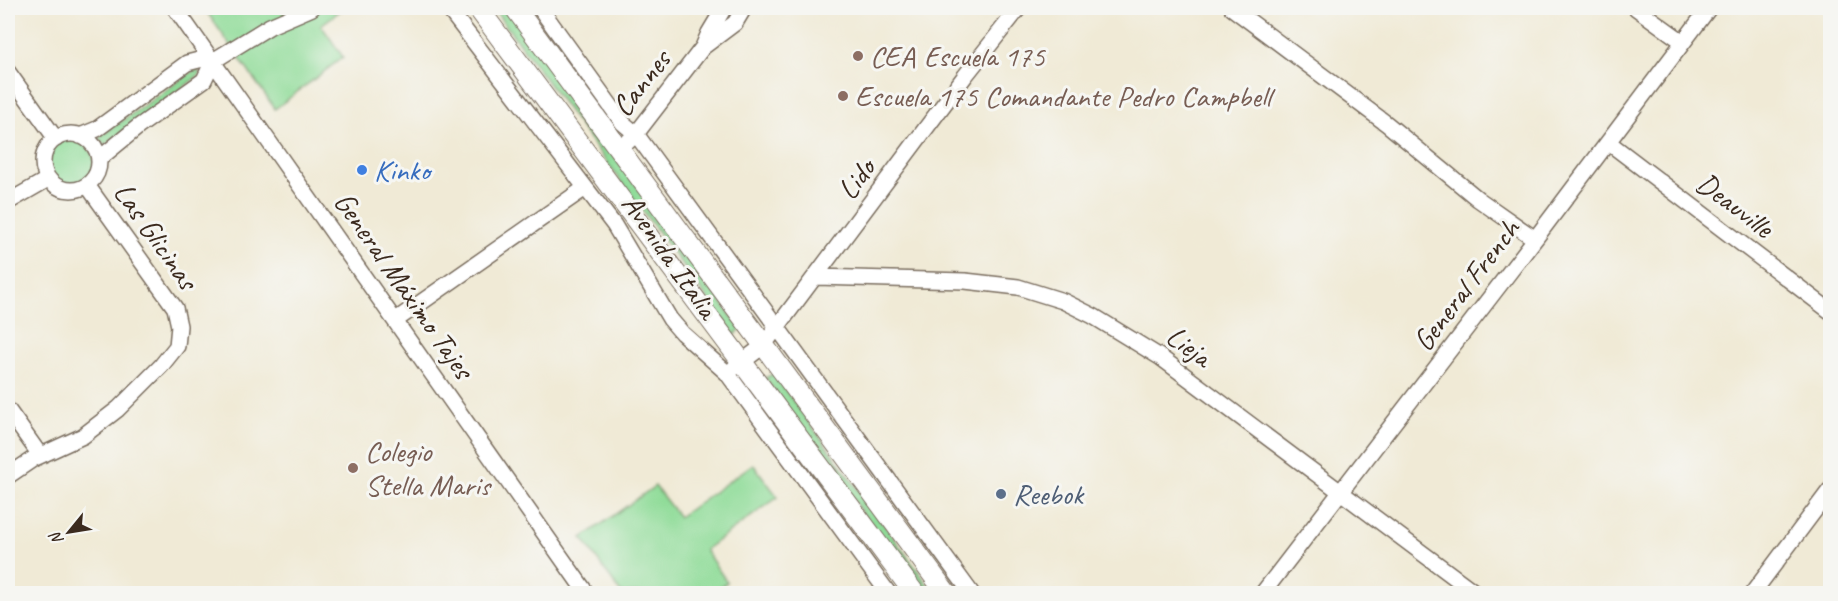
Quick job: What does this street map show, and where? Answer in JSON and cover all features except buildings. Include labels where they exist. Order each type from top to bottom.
[{"type":"main road","name":"Avenida Italia","points":[[478,8],[915,594]]},
{"type":"main road","name":"Avenida Italia","points":[[515,8],[947,594]]},
{"type":"street","name":"General Máximo Tajes","points":[[175,8],[587,594]]},
{"type":"street","points":[[99,159],[138,127],[204,80],[213,61],[270,26],[312,8]]},
{"type":"street","name":"Avenida Italia","points":[[448,8],[614,225],[670,319],[726,373],[889,594]]},
{"type":"street","name":"Avenida Italia","points":[[540,8],[624,123],[636,134],[972,594]]},
{"type":"street","name":"Cannes","points":[[619,150],[636,134],[703,47],[724,8]]},
{"type":"street","name":"Cannes","points":[[703,47],[735,23],[744,8]]},
{"type":"street","name":"Lido","points":[[726,373],[763,346],[965,76],[1019,8]]},
{"type":"street","points":[[1232,8],[1387,124],[1478,199],[1535,239]]},
{"type":"street","points":[[1636,8],[1683,42]]},
{"type":"street","name":"General French","points":[[1262,594],[1709,8]]},
{"type":"street","points":[[80,136],[93,145],[99,159],[97,171],[87,185],[67,190],[54,184],[45,172],[43,157],[50,144],[64,135],[80,136],[90,132],[187,63],[203,59],[213,61]]},
{"type":"street","points":[[8,72],[56,139]]},
{"type":"street","name":"Deauville","points":[[1608,142],[1830,311]]},
{"type":"street","points":[[8,202],[48,179]]},
{"type":"street","name":"Las Glicinas","points":[[40,455],[83,436],[118,409],[173,352],[178,340],[179,319],[175,308],[87,185]]},
{"type":"street","points":[[396,320],[585,188]]},
{"type":"street","name":"Lieja","points":[[816,277],[965,280],[1018,288],[1063,301],[1122,332],[1160,357],[1476,594]]},
{"type":"street","points":[[8,410],[40,455],[8,476]]},
{"type":"street","points":[[1752,594],[1830,490]]},
{"type":"green space","points":[[204,8],[344,8],[321,25],[343,57],[275,109]]},
{"type":"green space","points":[[493,8],[508,8],[741,329],[734,335]]},
{"type":"green space","points":[[196,69],[201,74],[105,145],[99,139],[102,135]]},
{"type":"green space","points":[[70,139],[87,146],[94,163],[87,180],[70,187],[53,180],[46,163],[53,146]]},
{"type":"green space","points":[[773,374],[934,593],[920,593],[765,378]]},
{"type":"green space","points":[[753,464],[778,497],[705,550],[727,582],[712,593],[621,593],[582,538],[655,486],[679,517]]},
{"type":"place","name":"CEA Escuela 175","points":[[858,56]]},
{"type":"place","name":"Escuela 175 Comandante Pedro Campbell","points":[[843,96]]},
{"type":"place","name":"Kinko","points":[[362,170]]},
{"type":"place","name":"Colegio Stella Maris","points":[[353,468]]},
{"type":"place","name":"Reebok","points":[[1001,494]]}]
